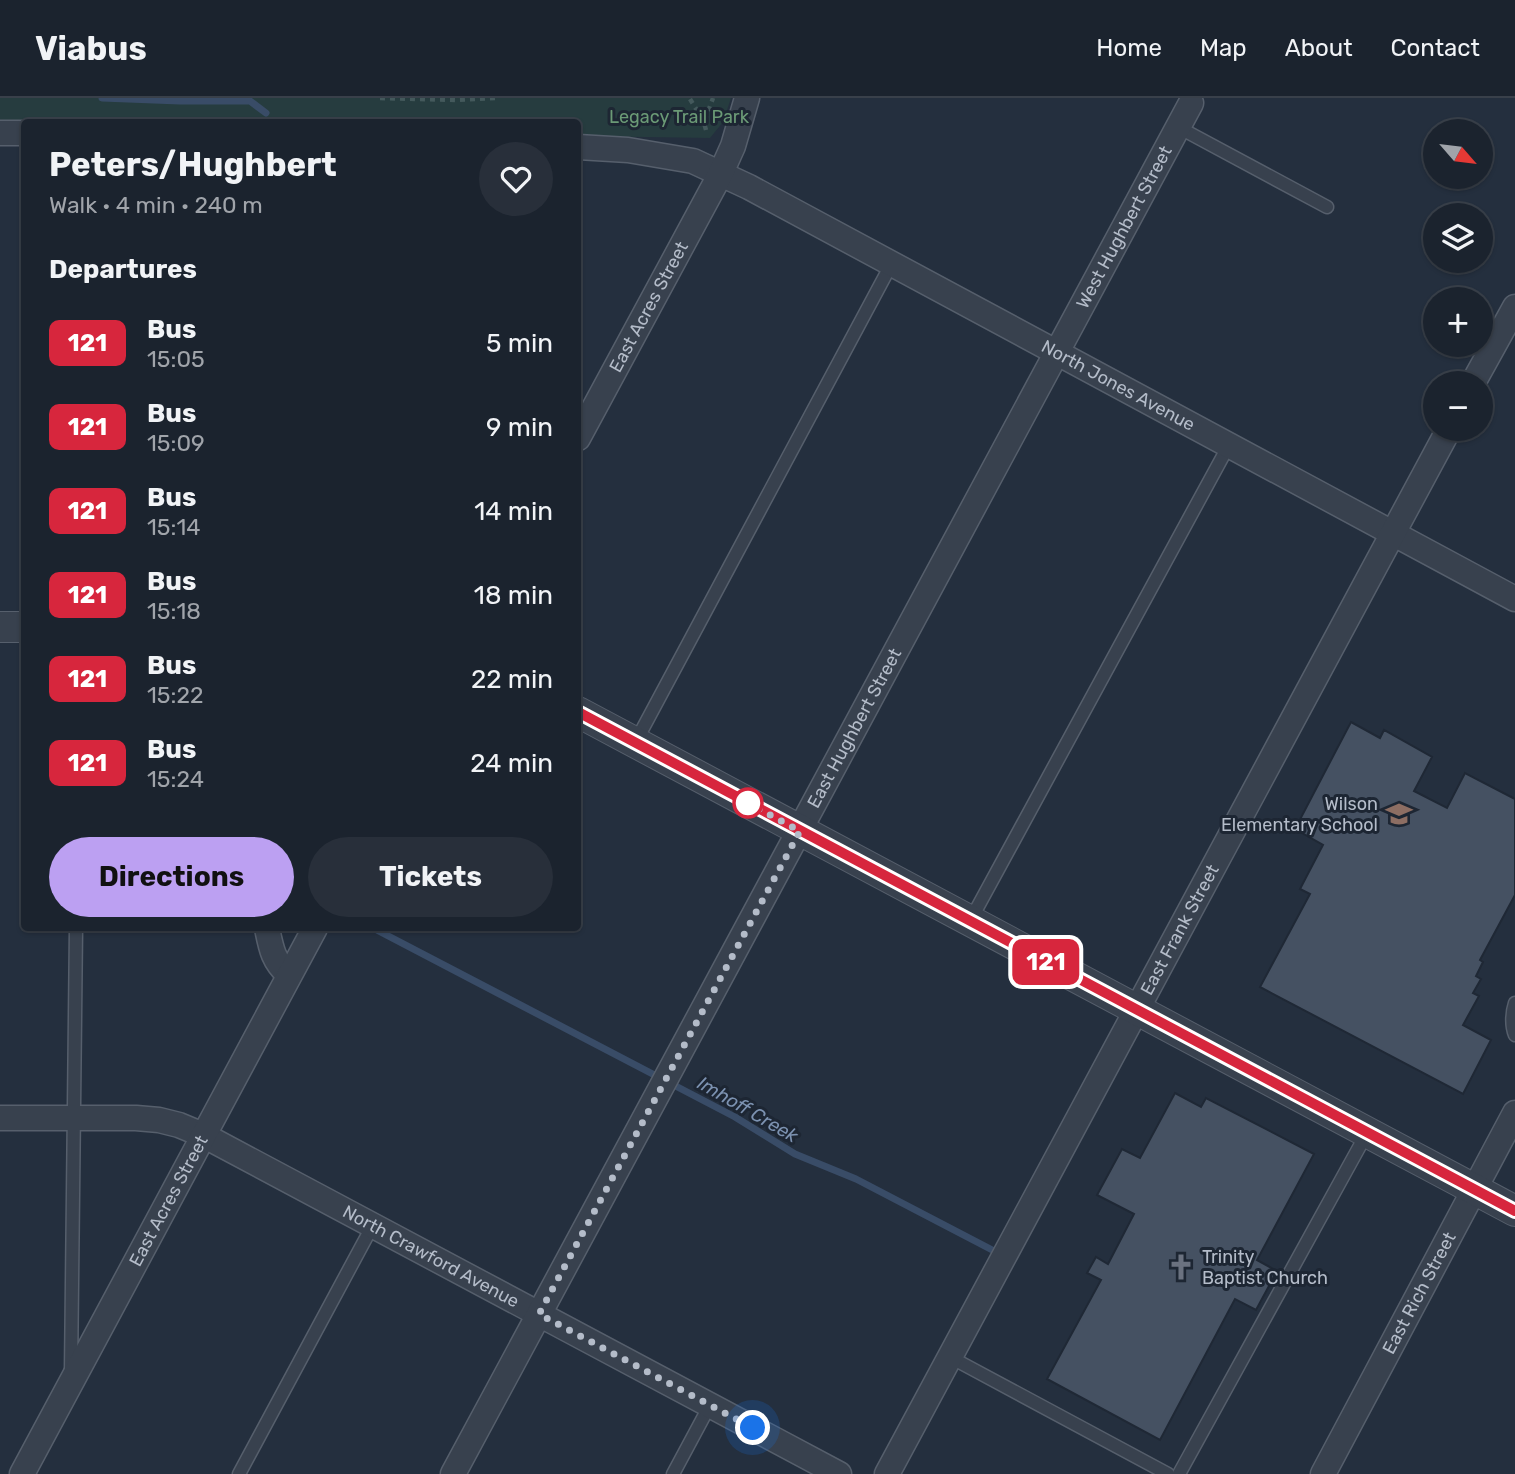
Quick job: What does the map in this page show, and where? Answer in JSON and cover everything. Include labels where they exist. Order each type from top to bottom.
[{"type":"street","name":"East Acres Street","points":[[581,432],[720,175],[733,146],[747,98]]},
{"type":"street","name":"West Hughbert Street","points":[[1058,352],[1191,103]]},
{"type":"street","points":[[0,133],[21,133]]},
{"type":"street","name":"North Jones Avenue","points":[[581,147],[628,150],[693,161],[749,187],[1515,599]]},
{"type":"street","points":[[1480,371],[1515,307]]},
{"type":"street","name":"East Hughbert Street","points":[[453,1474],[1058,352]]},
{"type":"street","name":"East Frank Street","points":[[887,1474],[1442,441]]},
{"type":"street","points":[[0,627],[21,628]]},
{"type":"street","points":[[581,714],[1515,1211]]},
{"type":"street","points":[[268,931],[274,956],[280,967],[289,975]]},
{"type":"street","name":"East Acres Street","points":[[22,1474],[313,931]]},
{"type":"street","name":"East Rich Street","points":[[1323,1474],[1515,1113]]},
{"type":"street","name":"North Crawford Avenue","points":[[0,1118],[136,1118],[179,1125],[203,1135],[839,1474]]},
{"type":"lane","points":[[1178,127],[1327,207]]},
{"type":"lane","points":[[635,743],[892,263]]},
{"type":"lane","points":[[970,921],[1229,444]]},
{"type":"lane","points":[[71,1382],[76,931]]},
{"type":"lane","points":[[1515,1003],[1515,1035]]},
{"type":"lane","points":[[1179,1474],[1368,1133]]},
{"type":"lane","points":[[242,1473],[373,1226]]},
{"type":"lane","points":[[950,1357],[1168,1474]]},
{"type":"lane","points":[[673,1474],[710,1405]]},
{"type":"path","points":[[380,98],[495,98]]},
{"type":"path","points":[[689,98],[706,130]]},
{"type":"path","points":[[704,123],[713,98]]},
{"type":"green space","name":"Legacy Trail Park","points":[[0,98],[731,98],[723,122],[710,138],[581,136],[581,119],[21,119],[21,122],[0,122]]},
{"type":"building","points":[[1351,722],[1380,738],[1384,730],[1432,757],[1414,791],[1447,808],[1465,773],[1515,799],[1515,895],[1480,960],[1483,962],[1476,976],[1481,979],[1473,993],[1479,996],[1463,1025],[1491,1040],[1463,1094],[1260,987],[1310,894],[1300,889],[1323,845],[1295,829]]},
{"type":"building","name":"Trinity Baptist Church","points":[[1175,1093],[1201,1107],[1206,1098],[1314,1154],[1257,1260],[1277,1271],[1256,1310],[1235,1299],[1160,1440],[1047,1379],[1101,1280],[1087,1273],[1096,1257],[1108,1264],[1134,1214],[1097,1195],[1122,1149],[1140,1158]]},
{"type":"waterway","name":"Imhoff Creek","points":[[102,98],[250,101],[266,113]]},
{"type":"waterway","name":"Imhoff Creek","points":[[379,931],[735,1117],[795,1154],[856,1179],[998,1253]]},
{"type":"bus line","name":"121","points":[[581,714],[1515,1211]]},
{"type":"place","name":"Wilson Elementary School","points":[[1399,814]]},
{"type":"place","name":"Trinity Baptist Church","points":[[1181,1267]]},
{"type":"route","points":[[748,803],[800,831],[539,1314],[753,1428]]}]
